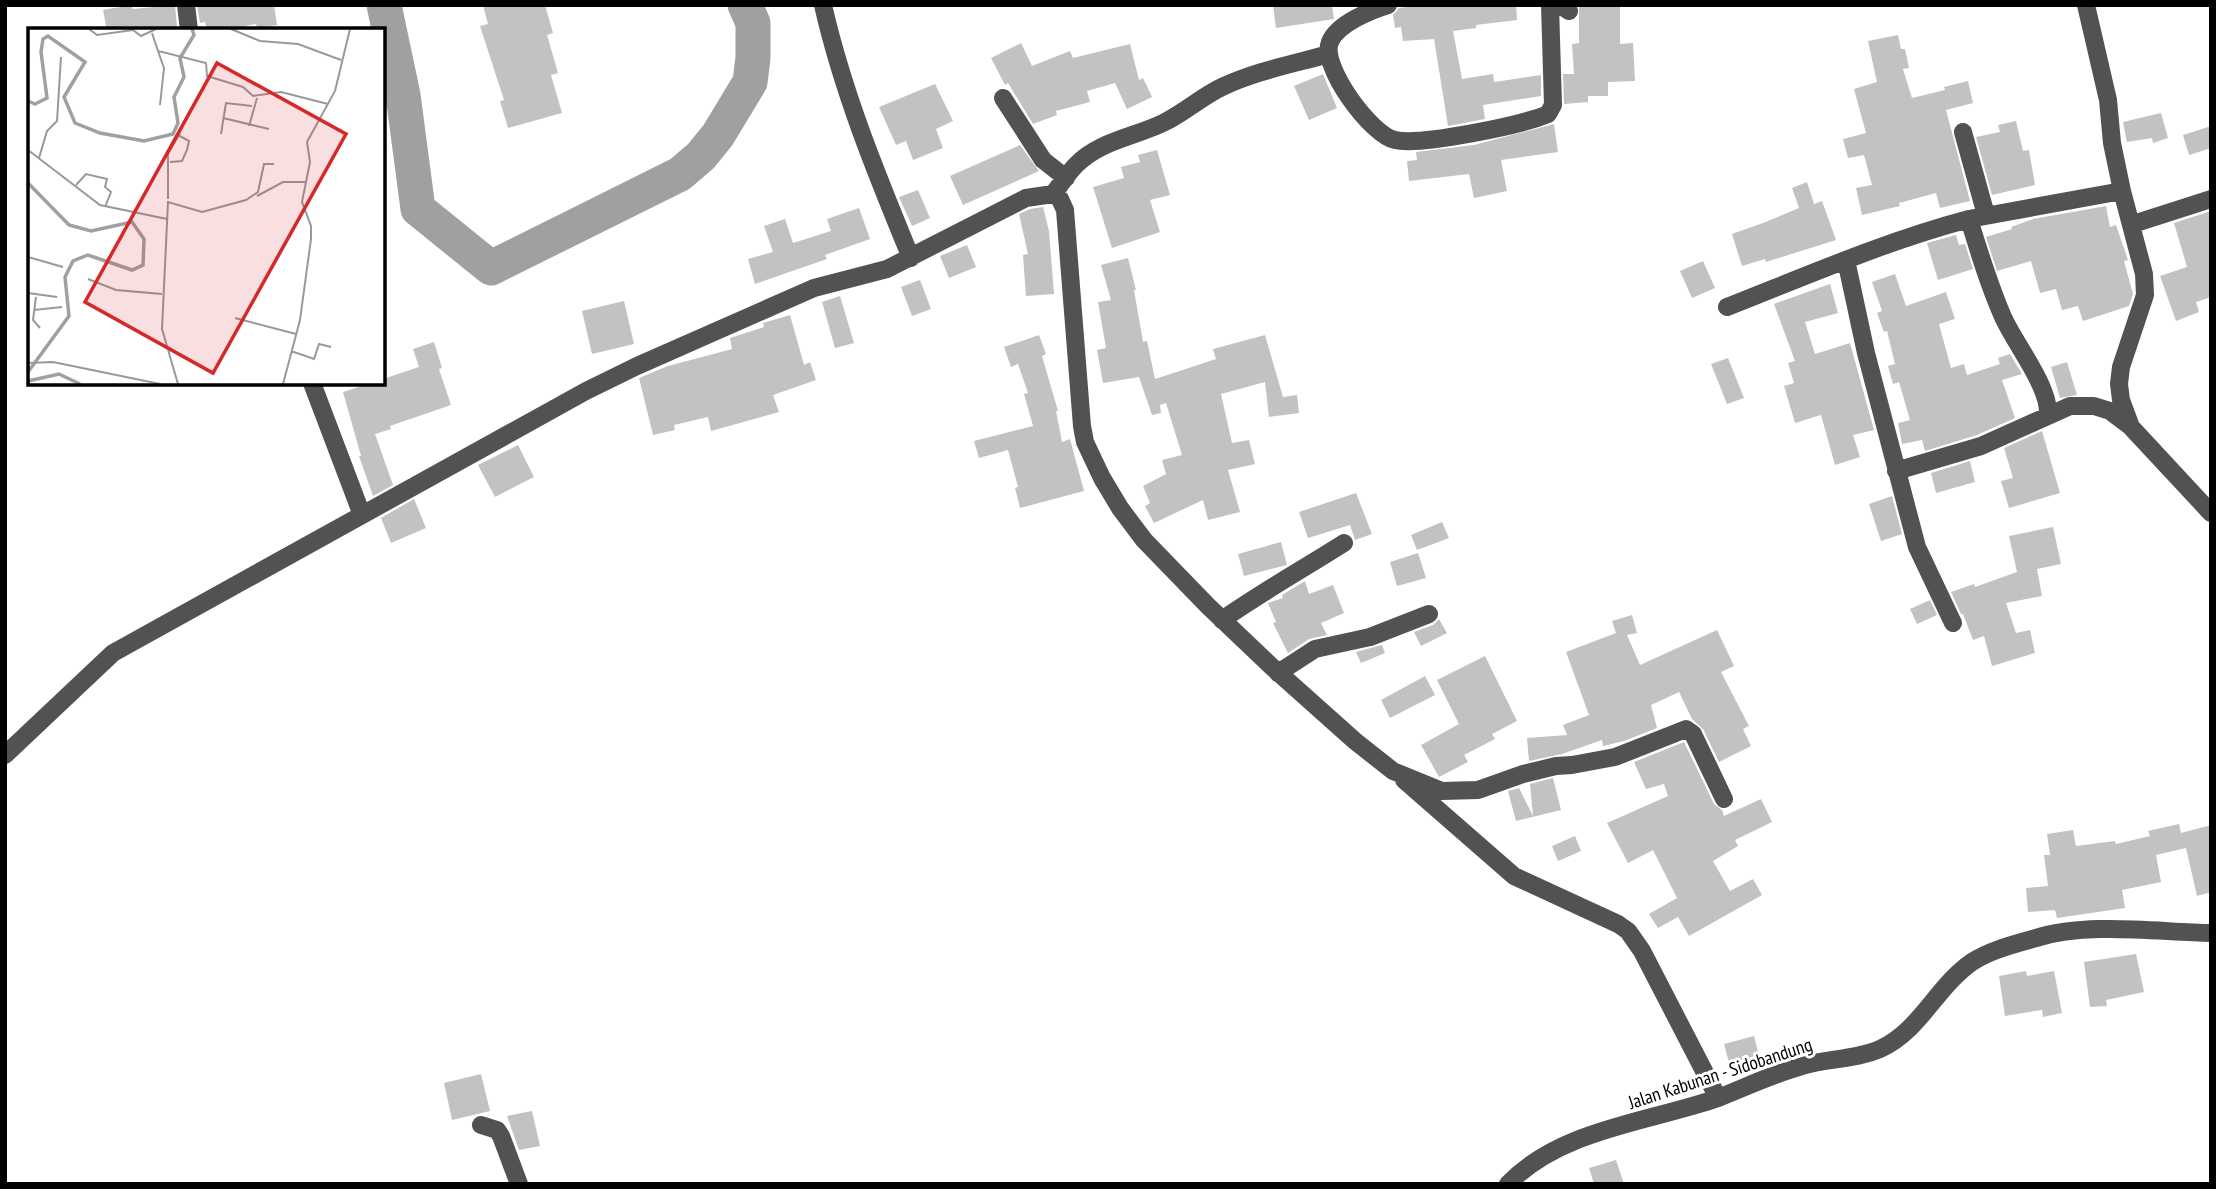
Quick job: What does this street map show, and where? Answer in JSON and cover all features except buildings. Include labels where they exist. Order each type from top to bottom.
[{"type":"street","points":[[186,5],[189,28]]},
{"type":"street","points":[[823,5],[839,69],[855,117],[911,258]]},
{"type":"street","points":[[1388,5],[1362,15],[1339,30],[1330,42],[1329,54],[1340,80],[1365,119],[1385,137],[1420,142],[1542,117],[1551,111],[1550,5]]},
{"type":"street","points":[[2086,5],[2108,100],[2112,143],[2122,191],[2133,224],[2144,274],[2145,295],[2121,367],[2119,384],[2121,400],[2131,427]]},
{"type":"street","points":[[1053,194],[1075,165],[1095,150],[1161,124],[1221,88],[1287,64],[1329,54]]},
{"type":"street","points":[[1003,98],[1044,160],[1066,178]]},
{"type":"street","points":[[1963,132],[1993,293],[2004,321],[2047,399],[2048,415]]},
{"type":"street","points":[[1727,307],[1934,228],[1977,217],[2122,191]]},
{"type":"street","points":[[5,755],[113,653],[637,366],[814,288],[887,269],[1013,204],[1040,194],[1053,194],[1060,199],[1065,210],[1085,442],[1120,508],[1136,529],[1222,620],[1278,673],[1514,876],[1629,931],[1718,1098]]},
{"type":"street","points":[[2133,224],[2211,199]]},
{"type":"street","points":[[1846,260],[1866,353],[1917,547],[1953,623]]},
{"type":"street","points":[[314,385],[362,515]]},
{"type":"street","points":[[1896,471],[1981,446],[2070,406],[2094,406],[2110,411],[2131,427],[2211,513]]},
{"type":"street","points":[[1222,620],[1344,543]]},
{"type":"street","points":[[1278,673],[1315,649],[1370,637],[1429,614]]},
{"type":"street","points":[[1393,771],[1442,791],[1478,790],[1556,766],[1615,757],[1686,729],[1693,734],[1724,799]]},
{"type":"street","name":"Jalan Kabunan - Sidobandung","points":[[1508,1184],[1522,1171],[1575,1140],[1718,1098],[1743,1086],[1802,1066],[1859,1056],[1897,1041],[1967,966],[2001,949],[2039,937],[2075,930],[2211,933]]},
{"type":"street","points":[[481,1125],[497,1130],[502,1136],[519,1184]]},
{"type":"waterway","points":[[384,5],[403,95],[418,209],[491,268],[680,174],[701,156],[718,135],[750,82],[753,23],[745,5]]}]
